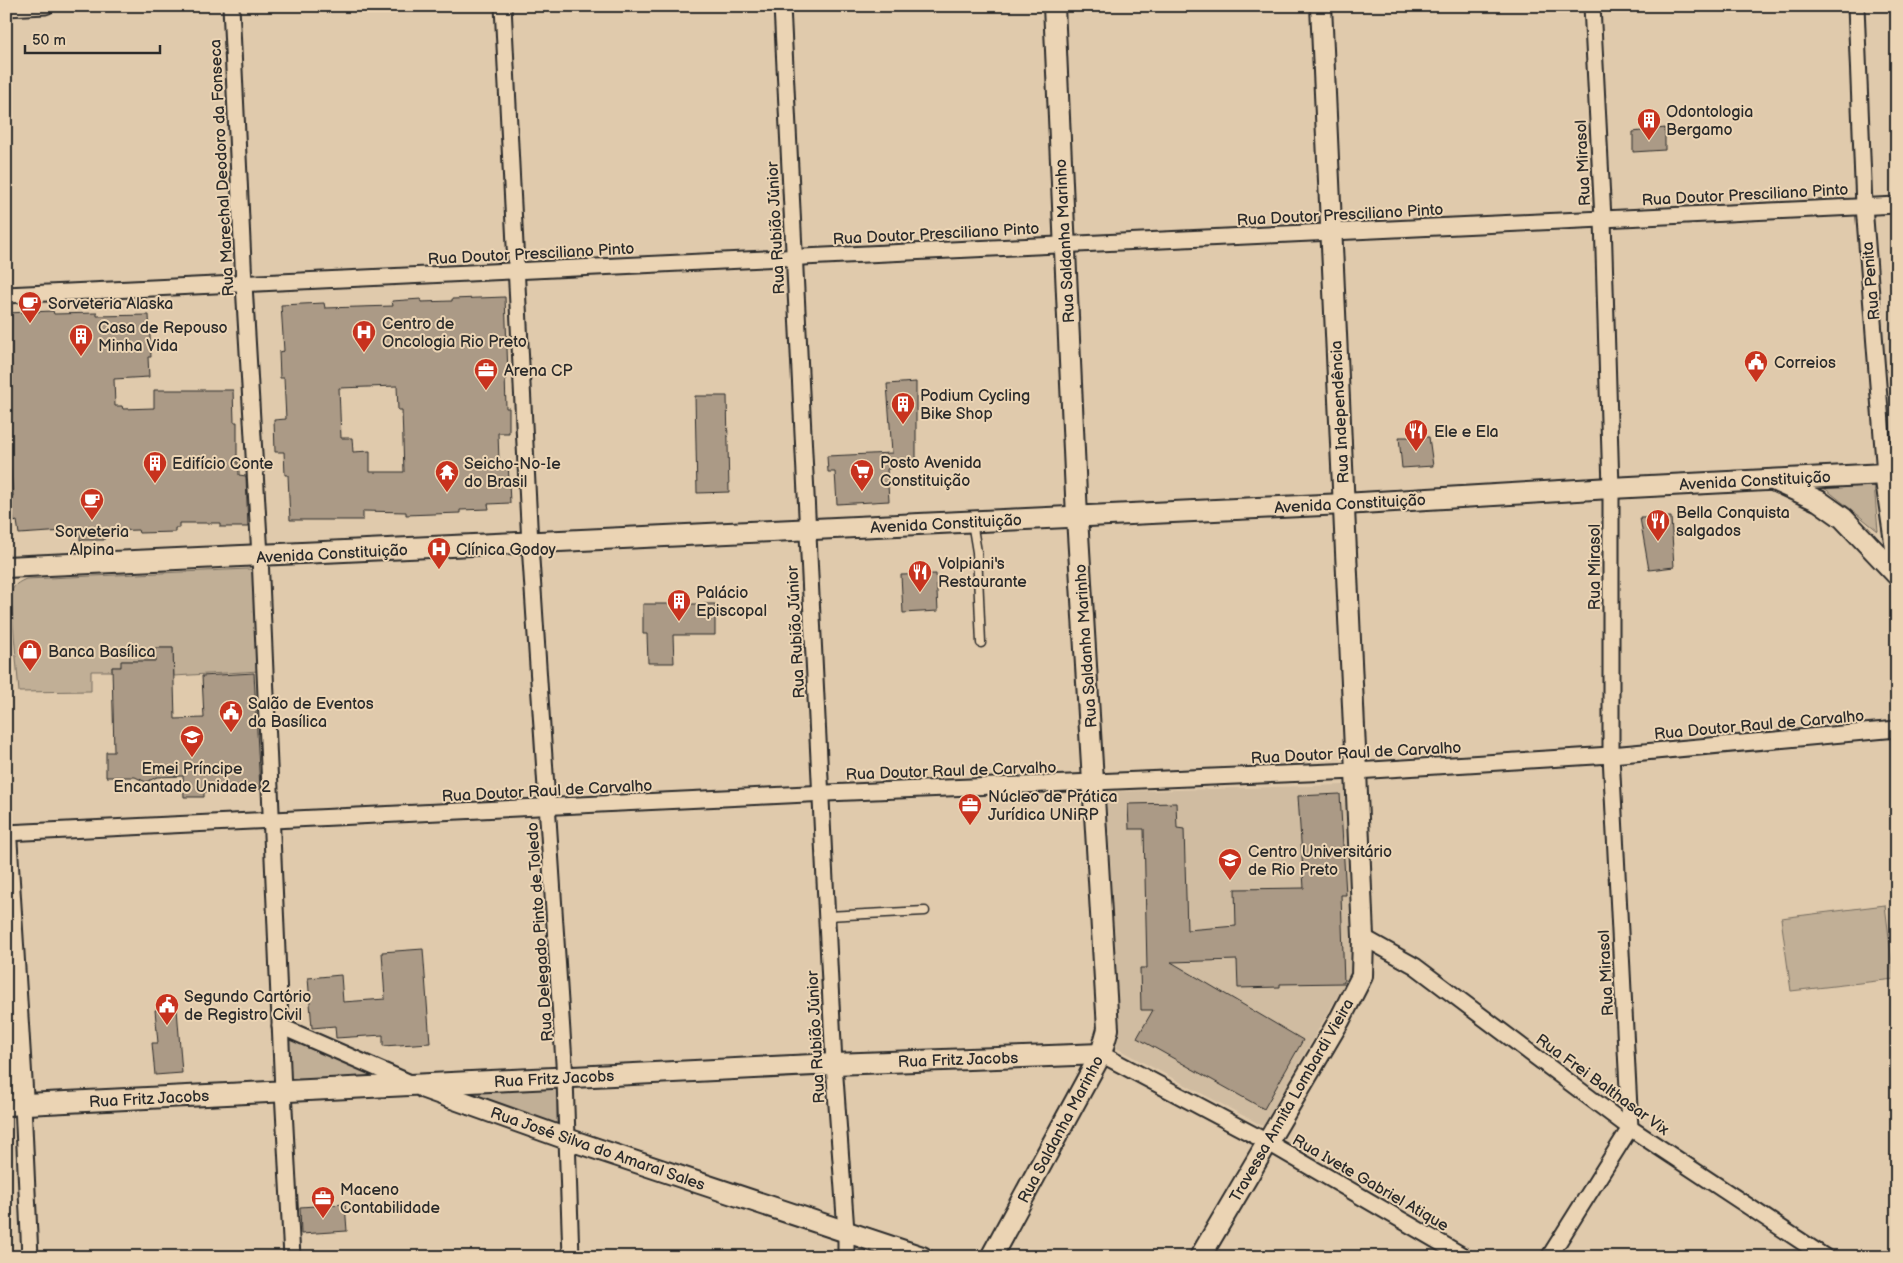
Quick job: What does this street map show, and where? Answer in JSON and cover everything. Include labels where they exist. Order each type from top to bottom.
[{"type":"street","points":[[6,8],[46,6]]},
{"type":"street","name":"Rua Marechal Deodoro da Fonseca","points":[[231,6],[244,284],[260,556],[292,1257]]},
{"type":"street","name":"Rua Delegado Pinto de Toledo","points":[[503,6],[530,544],[565,1078],[571,1257]]},
{"type":"street","name":"Rua Rubião Júnior","points":[[782,6],[820,793],[846,1257]]},
{"type":"street","name":"Rua Saldanha Marinho","points":[[992,1257],[1101,1054],[1108,1029],[1077,517],[1054,6]]},
{"type":"street","name":"Rua Independência","points":[[1321,6],[1363,937]]},
{"type":"street","name":"Rua Mirasol","points":[[1592,6],[1603,219],[1611,488],[1611,755],[1630,1128]]},
{"type":"street","name":"Rua Penita","points":[[1856,6],[1864,206],[1891,473],[1897,555]]},
{"type":"street","name":"Rua Doutor Presciliano Pinto","points":[[6,295],[1897,205]]},
{"type":"street","name":"Avenida Constituição","points":[[6,567],[530,544],[1344,504],[1891,473]]},
{"type":"street","points":[[1771,479],[1819,501],[1843,518],[1897,575]]},
{"type":"street","name":"Rua Doutor Raul de Carvalho","points":[[6,834],[820,793],[1356,772],[1611,755],[1897,728]]},
{"type":"street","points":[[6,834],[15,1105],[30,1257]]},
{"type":"street","name":"Rua Frei Balthasar Vix","points":[[1363,937],[1415,966],[1630,1128],[1825,1257]]},
{"type":"street","name":"Travessa Annita Lombardi Vieira","points":[[1200,1257],[1269,1143],[1339,1021],[1362,976],[1363,937]]},
{"type":"street","name":"Rua José Silva do Amaral Sales","points":[[280,1026],[414,1085],[567,1139],[922,1257]]},
{"type":"street","name":"Rua Fritz Jacobs","points":[[15,1105],[834,1064],[1101,1054]]},
{"type":"street","name":"Rua Ivete Gabriel Atique","points":[[1101,1054],[1269,1143],[1465,1257]]},
{"type":"street","points":[[1548,1257],[1630,1128]]},
{"type":"lane","points":[[972,522],[977,552],[981,643]]},
{"type":"lane","points":[[827,916],[925,910]]},
{"type":"shaded area","points":[[1874,484],[1878,531],[1827,490],[1817,485]]},
{"type":"shaded area","points":[[249,569],[254,571],[259,671],[174,676],[173,648],[156,648],[156,661],[122,661],[121,667],[112,667],[112,671],[91,671],[91,691],[19,692],[11,600],[14,587],[22,581],[26,579]]},
{"type":"shaded area","name":"Centro Universitário de Rio Preto","points":[[1344,785],[1352,971],[1263,1126],[1116,1048],[1120,1032],[1106,792]]},
{"type":"shaded area","points":[[1885,905],[1894,979],[1791,991],[1781,918]]},
{"type":"shaded area","points":[[283,1031],[395,1080],[286,1087]]},
{"type":"shaded area","points":[[557,1084],[557,1129],[435,1086]]},
{"type":"building","name":"Odontologia Bergamo","points":[[1665,128],[1665,150],[1633,152],[1633,132]]},
{"type":"building","points":[[505,297],[508,374],[505,374],[506,408],[509,408],[509,433],[498,433],[499,461],[508,461],[510,503],[488,504],[489,509],[460,510],[460,513],[406,515],[406,512],[363,511],[363,520],[290,520],[288,475],[285,475],[284,452],[275,452],[274,420],[286,419],[284,378],[280,378],[279,352],[284,351],[281,305],[324,303],[325,308],[393,306],[392,301],[421,299],[421,302],[452,301],[452,299]],"holes":[[[397,386],[398,410],[402,410],[404,472],[370,472],[370,451],[353,452],[352,438],[341,438],[339,388]]]},
{"type":"building","points":[[53,311],[54,314],[97,313],[97,316],[149,315],[151,357],[148,357],[149,377],[114,379],[115,406],[122,406],[123,409],[154,408],[154,390],[233,390],[234,422],[237,422],[237,463],[239,463],[239,475],[246,476],[248,527],[220,527],[220,523],[179,523],[179,528],[175,528],[175,532],[139,533],[138,530],[104,531],[104,540],[80,540],[80,530],[19,534],[17,521],[14,522],[13,511],[11,511],[10,497],[13,496],[10,459],[6,460],[6,313]]},
{"type":"building","points":[[916,382],[916,465],[887,469],[889,501],[837,504],[835,472],[828,472],[827,456],[892,453],[887,384]]},
{"type":"building","points":[[695,396],[727,396],[729,492],[697,493]]},
{"type":"building","name":"Ele e Ela","points":[[1399,437],[1429,437],[1433,466],[1402,468]]},
{"type":"building","name":"Bella Conquista salgados","points":[[1671,517],[1674,567],[1649,570],[1640,518]]},
{"type":"building","name":"Volpiani's Restaurante","points":[[936,574],[938,611],[903,613],[901,575]]},
{"type":"building","name":"Palácio Episcopal","points":[[643,604],[715,604],[715,635],[673,635],[674,663],[648,663],[647,634],[643,634]]},
{"type":"building","points":[[155,648],[173,648],[175,719],[204,718],[202,676],[254,673],[260,789],[204,792],[204,797],[184,797],[183,776],[157,777],[146,782],[135,777],[106,777],[106,752],[114,752],[112,667],[121,667],[121,661],[156,661]]},
{"type":"building","points":[[1340,794],[1346,895],[1341,895],[1344,983],[1280,984],[1280,987],[1238,988],[1237,960],[1171,962],[1303,1040],[1264,1109],[1137,1038],[1153,1010],[1141,1010],[1140,968],[1147,968],[1144,829],[1129,829],[1128,804],[1176,803],[1177,828],[1184,829],[1187,930],[1236,926],[1235,889],[1304,888],[1298,796]]},
{"type":"building","points":[[423,949],[430,1043],[383,1046],[383,1035],[336,1038],[335,1026],[312,1028],[308,978],[341,975],[343,1002],[385,999],[382,952]]},
{"type":"building","name":"Segundo Cartório de Registro Civil","points":[[177,1009],[182,1073],[155,1075],[152,1043],[158,1043],[155,1010]]},
{"type":"building","name":"Maceno Contabilidade","points":[[345,1204],[347,1231],[301,1234],[300,1207]]},
{"type":"place","name":"Odontologia Bergamo","points":[[1649,141]]},
{"type":"place","name":"Sorveteria Alaska","points":[[30,324]]},
{"type":"place","name":"Centro de Oncologia Rio Preto","points":[[364,353]]},
{"type":"place","name":"Casa de Repouso Minha Vida","points":[[81,357]]},
{"type":"place","name":"Correios","points":[[1756,383]]},
{"type":"place","name":"Arena CP","points":[[486,391]]},
{"type":"place","name":"Podium Cycling Bike Shop","points":[[903,425]]},
{"type":"place","name":"Ele e Ela","points":[[1416,452]]},
{"type":"place","name":"Edifício Conte","points":[[155,484]]},
{"type":"place","name":"Posto Avenida Constituição","points":[[862,492]]},
{"type":"place","name":"Seicho-No-Ie do Brasil","points":[[447,493]]},
{"type":"place","name":"Sorveteria Alpina","points":[[92,521]]},
{"type":"place","name":"Bella Conquista salgados","points":[[1658,542]]},
{"type":"place","name":"Clínica Godoy","points":[[439,570]]},
{"type":"place","name":"Volpiani's Restaurante","points":[[920,593]]},
{"type":"place","name":"Palácio Episcopal","points":[[679,622]]},
{"type":"place","name":"Banca Basílica","points":[[30,672]]},
{"type":"place","name":"Salão de Eventos da Basílica","points":[[231,733]]},
{"type":"place","name":"Emei Príncipe Encantado Unidade 2","points":[[192,758]]},
{"type":"place","name":"Núcleo de Prática Jurídica UNiRP","points":[[970,826]]},
{"type":"place","name":"Centro Universitário de Rio Preto","points":[[1230,881]]},
{"type":"place","name":"Segundo Cartório de Registro Civil","points":[[167,1026]]},
{"type":"place","name":"Maceno Contabilidade","points":[[323,1219]]}]
